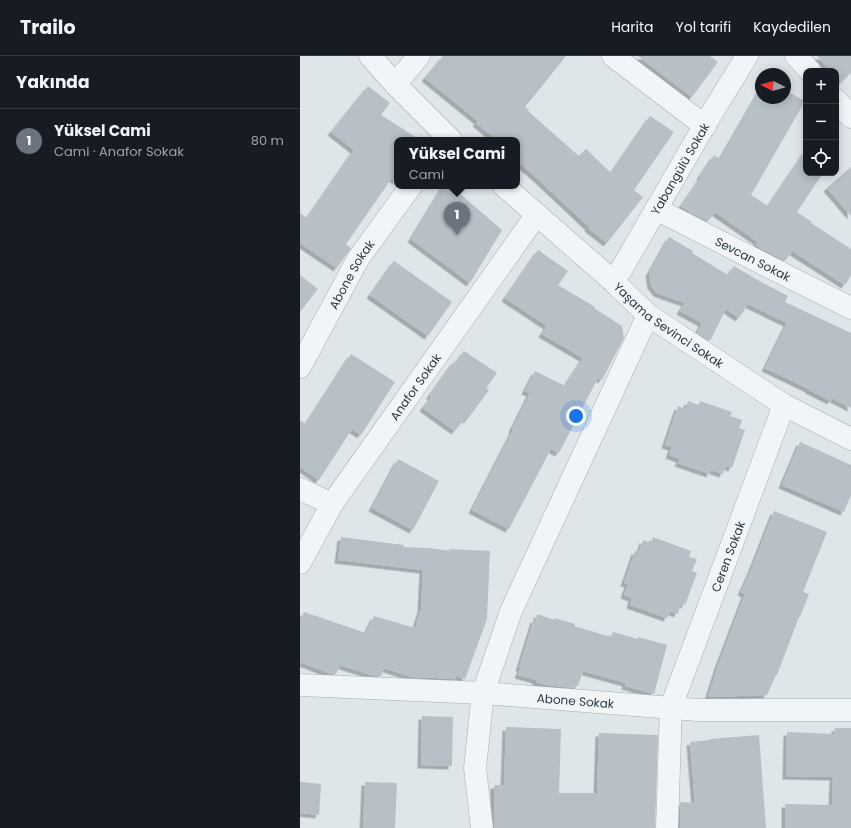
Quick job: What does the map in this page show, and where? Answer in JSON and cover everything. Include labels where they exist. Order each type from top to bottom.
[{"type":"street","points":[[370,56],[446,137]]},
{"type":"street","points":[[395,84],[418,56]]},
{"type":"street","points":[[613,56],[705,126]]},
{"type":"street","name":"Yabangülü Sokak","points":[[614,282],[747,56]]},
{"type":"street","points":[[796,56],[807,68]]},
{"type":"street","points":[[839,103],[851,117]]},
{"type":"street","name":"Abone Sokak","points":[[300,367],[358,259],[409,189]]},
{"type":"street","name":"Yaşama Sevinci Sokak","points":[[507,189],[614,282],[648,315],[784,405],[851,439]]},
{"type":"street","name":"Sevcan Sokak","points":[[656,209],[851,308]]},
{"type":"street","name":"Anafor Sokak","points":[[300,562],[332,504],[536,214]]},
{"type":"street","points":[[482,828],[475,768],[483,693],[511,612],[648,315]]},
{"type":"street","name":"Ceren Sokak","points":[[667,828],[671,707],[784,405]]},
{"type":"street","points":[[300,489],[332,504]]},
{"type":"street","name":"Abone Sokak","points":[[300,685],[483,693],[698,710],[851,710]]},
{"type":"building","points":[[443,56],[566,56],[525,107],[579,156],[586,149],[611,173],[650,116],[674,132],[634,190],[643,197],[607,243],[588,228],[589,227],[520,164],[520,137],[493,137],[476,123],[478,121],[425,78]]},
{"type":"building","points":[[638,56],[710,56],[718,62],[692,97]]},
{"type":"building","points":[[817,56],[851,56],[851,73],[841,82],[839,80],[839,68],[828,68]]},
{"type":"building","points":[[368,86],[390,103],[381,115],[415,137],[394,137],[394,179],[392,178],[346,244],[351,248],[337,268],[300,243],[300,213],[307,218],[354,150],[331,132]]},
{"type":"building","points":[[791,93],[803,100],[803,104],[751,195],[768,206],[803,154],[803,176],[821,176],[797,212],[851,249],[851,275],[845,285],[792,251],[785,261],[762,249],[756,245],[758,242],[715,212],[708,221],[691,213],[681,206],[714,155],[720,159],[755,98],[755,104],[791,104]]},
{"type":"building","points":[[851,167],[851,216],[827,188]]},
{"type":"building","points":[[441,189],[454,189],[502,230],[470,283],[411,239]]},
{"type":"building","points":[[669,237],[693,251],[692,253],[728,275],[734,266],[788,296],[785,302],[851,333],[851,408],[832,398],[831,401],[765,368],[787,323],[748,304],[739,318],[726,309],[710,341],[697,333],[702,323],[680,311],[685,303],[657,293],[651,285],[649,273]]},
{"type":"building","points":[[538,250],[568,271],[558,285],[595,307],[594,308],[622,326],[624,338],[602,380],[598,378],[559,453],[551,449],[509,529],[472,510],[513,430],[512,429],[530,393],[525,391],[535,371],[565,386],[583,358],[542,334],[547,326],[505,298]]},
{"type":"building","points":[[394,261],[452,302],[428,336],[370,295]]},
{"type":"building","points":[[300,275],[318,289],[300,312]]},
{"type":"building","points":[[464,351],[497,373],[486,388],[489,390],[467,420],[465,418],[455,431],[423,408],[431,397],[430,395],[454,361],[456,363]]},
{"type":"building","points":[[351,354],[395,382],[361,435],[352,429],[319,480],[300,467],[300,420],[306,424]]},
{"type":"building","points":[[688,401],[699,405],[700,401],[732,412],[730,416],[742,420],[739,428],[745,430],[732,468],[726,466],[723,474],[711,470],[710,474],[678,463],[680,459],[669,455],[672,447],[665,445],[678,406],[685,409]]},
{"type":"building","points":[[800,442],[851,465],[851,495],[844,512],[782,485]]},
{"type":"building","points":[[398,459],[439,481],[413,530],[372,508]]},
{"type":"building","points":[[774,511],[827,532],[803,592],[809,594],[777,675],[767,695],[708,697],[718,665],[745,594],[741,592]]},
{"type":"building","points":[[341,537],[404,545],[403,547],[452,551],[448,549],[490,551],[487,619],[465,679],[456,676],[455,679],[411,677],[384,668],[381,676],[374,676],[340,665],[336,674],[331,674],[300,662],[300,622],[304,612],[366,633],[374,616],[415,628],[421,609],[423,570],[338,560]]},
{"type":"building","points":[[653,537],[691,551],[689,557],[697,559],[692,571],[697,573],[685,605],[681,603],[678,614],[670,611],[667,618],[630,605],[632,598],[624,595],[628,584],[624,583],[635,551],[639,552],[643,540],[651,543]]},
{"type":"building","points":[[537,614],[555,620],[555,618],[575,624],[574,626],[611,637],[613,632],[667,645],[654,694],[625,686],[626,683],[583,671],[578,686],[575,688],[547,685],[518,675],[534,619],[536,620]]},
{"type":"building","points":[[422,716],[453,717],[452,766],[421,765]]},
{"type":"building","points":[[506,727],[561,729],[559,793],[597,793],[599,733],[658,735],[655,828],[494,828],[494,785],[504,785]]},
{"type":"building","points":[[835,728],[851,728],[851,828],[785,828],[785,804],[832,805],[833,777],[786,776],[787,732],[834,734]]},
{"type":"building","points":[[759,735],[766,828],[680,828],[680,802],[695,803],[690,742]]},
{"type":"building","points":[[300,782],[321,784],[319,815],[300,813]]},
{"type":"building","points":[[365,782],[397,783],[395,828],[363,828]]},
{"type":"place","name":"Yüksel Cami","points":[[457,235]]}]
